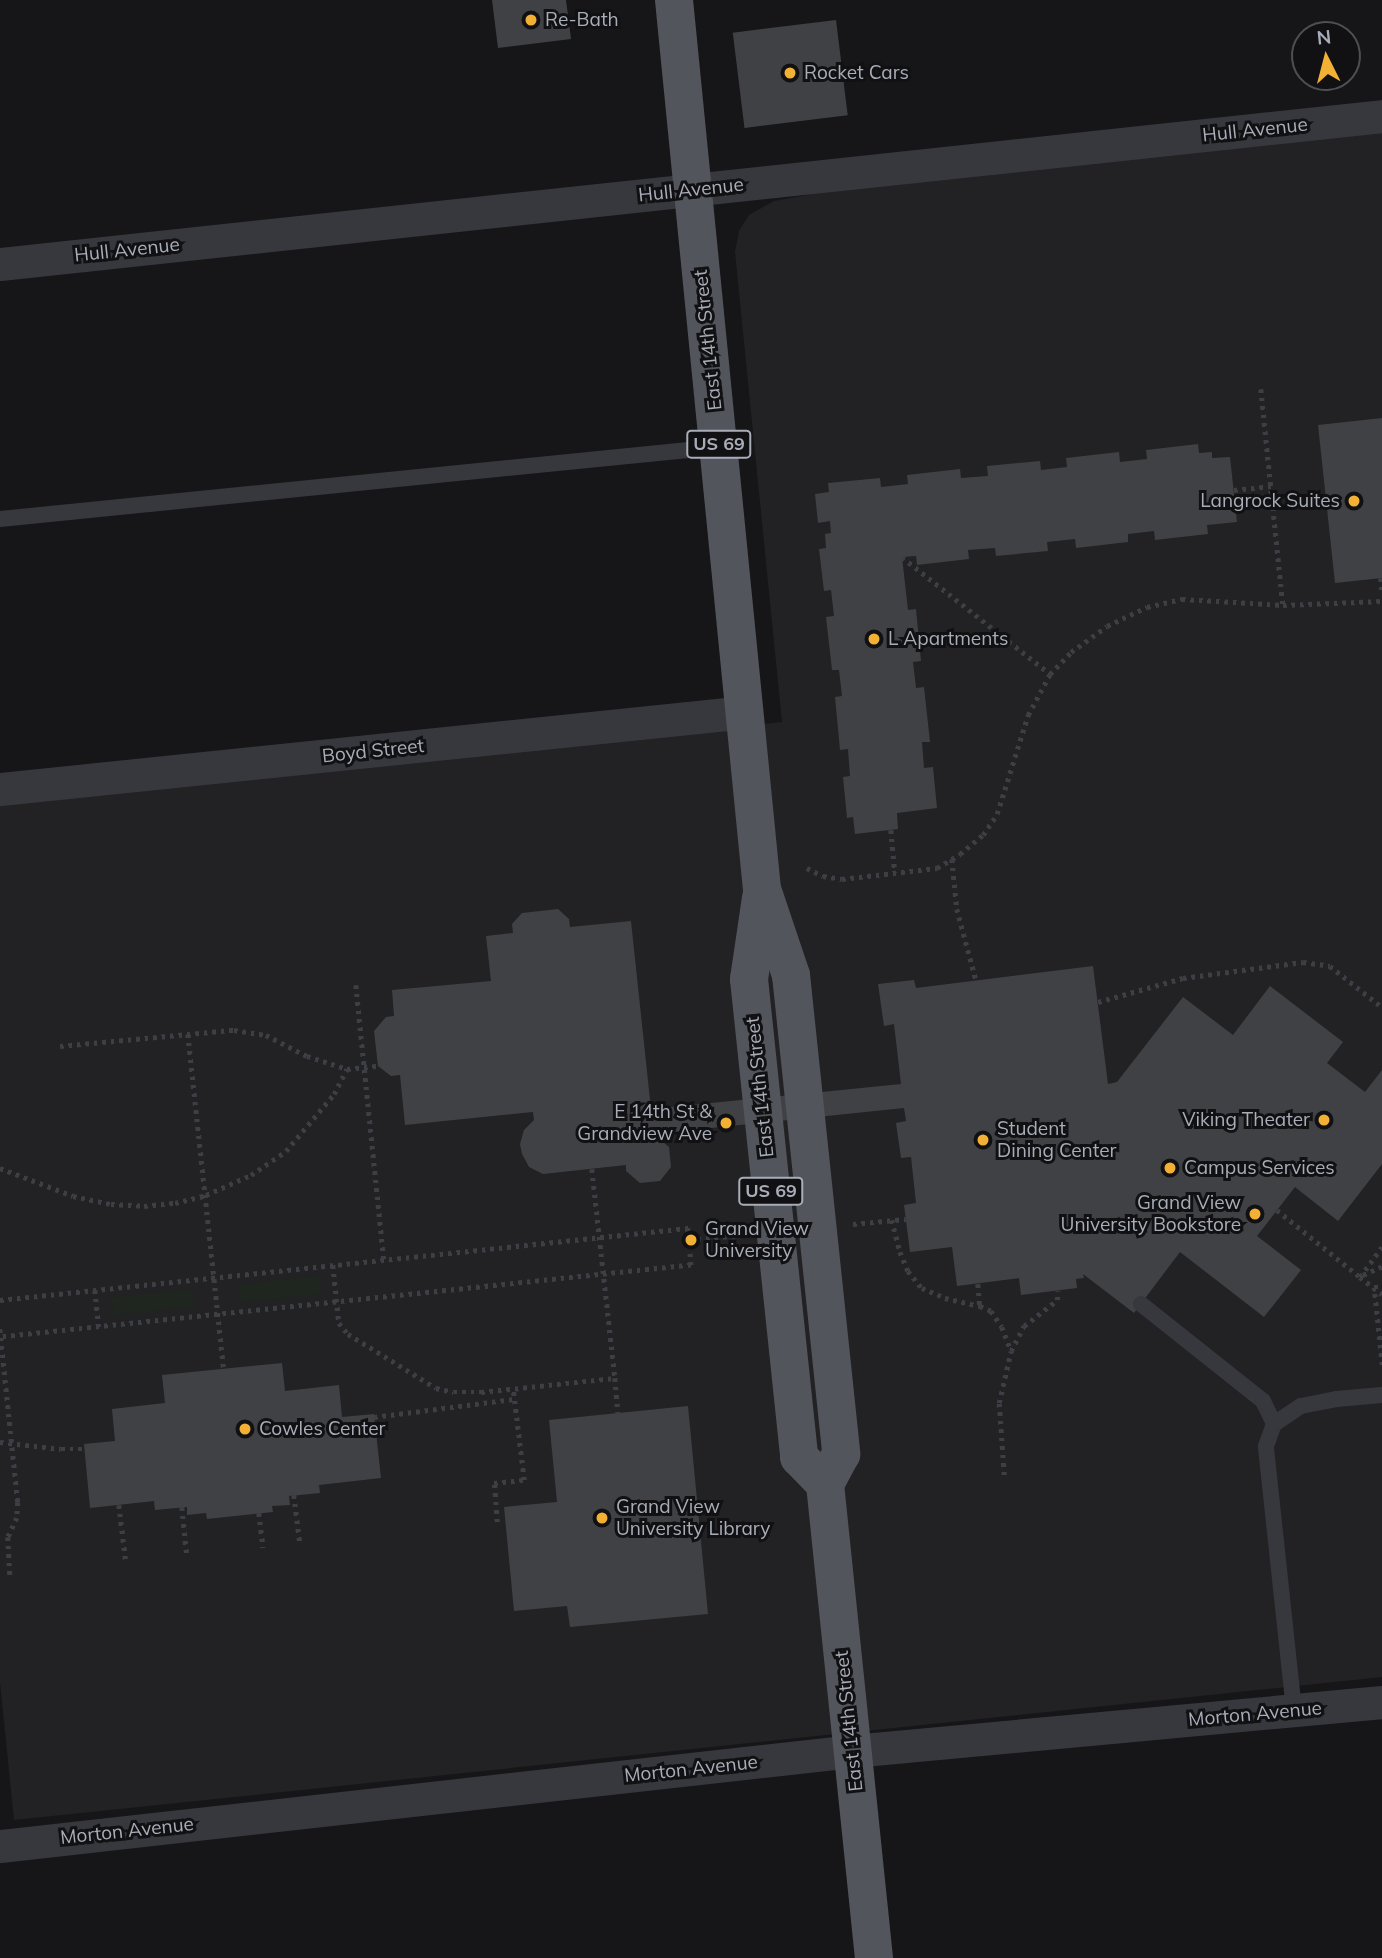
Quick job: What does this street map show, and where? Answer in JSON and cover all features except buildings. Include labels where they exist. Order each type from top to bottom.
[{"type":"main road","name":"East 14th Street","points":[[674,0],[762,889],[791,975],[841,1454],[825,1484],[874,1958]]},
{"type":"street","name":"Hull Avenue","points":[[0,264],[1382,116]]},
{"type":"street","name":"Boyd Street","points":[[0,789],[746,712]]},
{"type":"street","name":"Morton Avenue","points":[[0,1846],[852,1751],[1382,1702]]},
{"type":"lane","points":[[0,519],[719,447]]},
{"type":"lane","points":[[1141,1304],[1263,1401],[1274,1424]]},
{"type":"lane","points":[[1294,1710],[1266,1446],[1274,1424],[1301,1406],[1382,1395]]},
{"type":"path","points":[[1261,389],[1283,605]]},
{"type":"path","points":[[1234,490],[1271,486]]},
{"type":"path","points":[[902,557],[1050,674]]},
{"type":"path","points":[[1381,578],[1382,592]]},
{"type":"path","points":[[807,868],[823,876],[842,879],[937,868],[952,859],[983,835],[997,814],[1028,715],[1050,674],[1071,652],[1107,626],[1147,607],[1182,598],[1283,605],[1382,601]]},
{"type":"path","points":[[891,830],[895,873]]},
{"type":"path","points":[[952,859],[957,909],[976,980]]},
{"type":"path","points":[[1098,1002],[1182,978],[1303,962],[1330,966],[1382,1007]]},
{"type":"path","points":[[356,985],[384,1260]]},
{"type":"path","points":[[60,1046],[234,1030],[265,1035],[307,1056],[347,1069],[378,1066]]},
{"type":"path","points":[[188,1034],[224,1369]]},
{"type":"path","points":[[0,1168],[73,1196],[111,1203],[144,1206],[175,1203],[206,1195],[251,1175],[286,1151],[334,1094],[347,1069]]},
{"type":"path","points":[[592,1169],[618,1413]]},
{"type":"path","points":[[1277,1210],[1382,1294]]},
{"type":"path","points":[[892,1220],[908,1271],[922,1288],[945,1298],[991,1311],[1002,1326],[1011,1351]]},
{"type":"path","points":[[0,1300],[688,1228],[691,1265],[0,1337]]},
{"type":"path","points":[[1360,1277],[1382,1247]]},
{"type":"path","points":[[332,1265],[339,1323],[348,1334],[436,1388],[454,1392],[513,1389],[615,1378]]},
{"type":"path","points":[[1360,1277],[1382,1267]]},
{"type":"path","points":[[978,1284],[980,1306]]},
{"type":"path","points":[[1374,1287],[1382,1287]]},
{"type":"path","points":[[1374,1287],[1382,1365]]},
{"type":"path","points":[[95,1290],[99,1327]]},
{"type":"path","points":[[1004,1475],[999,1403],[1011,1351],[1024,1326],[1057,1300],[1058,1291]]},
{"type":"path","points":[[0,1329],[18,1502],[17,1518],[8,1537],[10,1575]]},
{"type":"path","points":[[497,1522],[494,1483],[524,1480],[513,1389]]},
{"type":"path","points":[[374,1417],[514,1399]]},
{"type":"path","points":[[0,1442],[84,1449]]},
{"type":"path","points":[[294,1495],[300,1543]]},
{"type":"path","points":[[120,1505],[126,1562]]},
{"type":"path","points":[[182,1507],[187,1556]]},
{"type":"path","points":[[259,1513],[263,1548]]},
{"type":"shaded area","name":"Grand View University","points":[[1382,130],[1382,1677],[14,1820],[0,1682],[0,804],[782,722],[735,252],[739,231],[749,215],[774,201],[841,189]]},
{"type":"shaded area","points":[[319,1276],[321,1294],[240,1302],[238,1284]]},
{"type":"shaded area","points":[[192,1289],[194,1307],[113,1315],[111,1297]]},
{"type":"place","name":"Re-Bath","points":[[531,20]]},
{"type":"place","name":"Rocket Cars","points":[[790,73]]},
{"type":"place","name":"Langrock Suites","points":[[1354,501]]},
{"type":"place","name":"L Apartments","points":[[874,639]]},
{"type":"place","name":"Viking Theater","points":[[1324,1120]]},
{"type":"place","name":"E 14th St & Grandview Ave","points":[[726,1123]]},
{"type":"place","name":"Student Dining Center","points":[[983,1140]]},
{"type":"place","name":"Campus Services","points":[[1170,1168]]},
{"type":"place","name":"Grand View University Bookstore","points":[[1255,1214]]},
{"type":"place","name":"Grand View University","points":[[691,1240]]},
{"type":"place","name":"Cowles Center","points":[[245,1429]]},
{"type":"place","name":"Grand View University Library","points":[[602,1518]]}]
